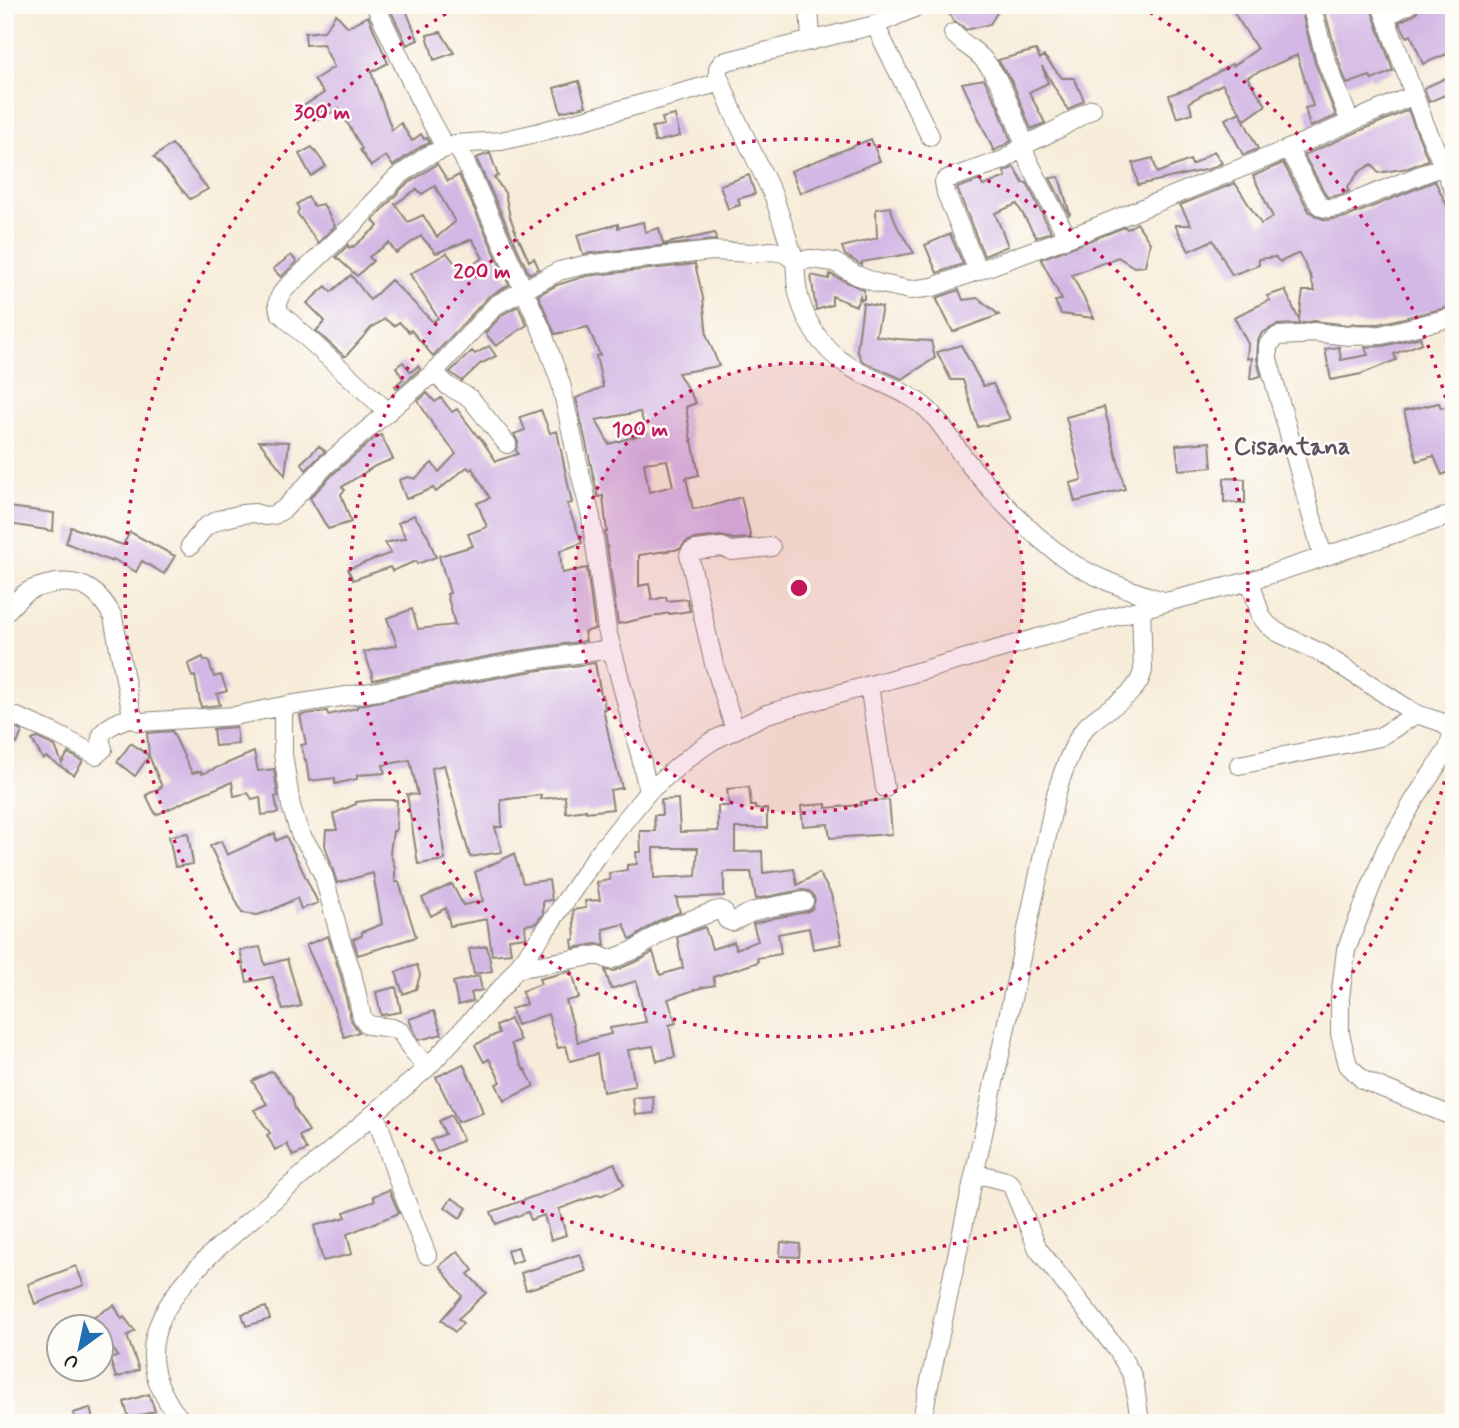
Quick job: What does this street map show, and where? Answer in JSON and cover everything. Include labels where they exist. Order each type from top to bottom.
[{"type":"street","points":[[375,5],[435,130],[463,157],[541,328],[561,384],[591,517],[601,594],[612,649],[648,792]]},
{"type":"street","points":[[809,5],[811,41]]},
{"type":"street","points":[[921,5],[875,25],[723,62],[718,68],[718,75],[734,114],[774,197],[794,261],[798,291],[807,319],[836,359],[894,388],[926,408],[947,431],[967,462],[1014,513],[1064,558],[1108,582],[1166,601]]},
{"type":"street","points":[[1311,5],[1326,60],[1350,122]]},
{"type":"street","points":[[1408,5],[1383,11],[1424,122],[1454,191]]},
{"type":"street","points":[[875,25],[930,136]]},
{"type":"street","points":[[953,33],[961,43],[983,58],[1003,90],[1023,147],[1067,237]]},
{"type":"street","points":[[388,412],[280,313],[277,306],[279,296],[284,290],[356,222],[396,178],[426,156],[450,146],[501,141],[540,132],[721,82]]},
{"type":"street","points":[[190,546],[205,527],[218,520],[242,514],[274,515],[284,509],[326,465],[434,372],[496,306],[559,271],[584,265],[713,251],[772,251],[784,253],[794,261],[811,259],[834,262],[877,283],[910,290],[933,287],[1086,231],[1414,95]]},
{"type":"street","points":[[978,271],[944,182],[1004,160],[1092,109]]},
{"type":"street","points":[[1288,149],[1322,208],[1343,206],[1443,166]]},
{"type":"street","points":[[1324,557],[1268,359],[1268,345],[1278,336],[1313,332],[1349,336],[1381,335],[1454,317]]},
{"type":"street","points":[[434,372],[448,386],[470,398],[507,444]]},
{"type":"street","points":[[186,1423],[169,1405],[153,1368],[153,1344],[159,1320],[167,1306],[194,1271],[213,1252],[427,1068],[504,985],[597,855],[648,792],[689,757],[712,741],[767,714],[1166,601],[1250,581],[1454,514]]},
{"type":"street","points":[[735,730],[715,664],[689,555],[696,550],[722,547],[732,551],[771,547]]},
{"type":"street","points":[[1250,581],[1261,616],[1267,624],[1289,639],[1323,653],[1416,714],[1441,722],[1452,734],[1448,749],[1386,849],[1346,950],[1340,998],[1340,1034],[1348,1065],[1363,1080],[1454,1118]]},
{"type":"street","points":[[5,613],[17,600],[41,585],[67,582],[83,585],[97,594],[113,617],[134,718],[148,723],[234,716],[378,691],[531,660],[612,649]]},
{"type":"street","points":[[920,1423],[1056,794],[1084,729],[1136,688],[1141,678],[1141,608]]},
{"type":"street","points":[[869,685],[885,789]]},
{"type":"street","points":[[283,706],[283,754],[291,806],[300,834],[324,877],[362,1017],[368,1025],[393,1028],[401,1032],[427,1068]]},
{"type":"street","points":[[1239,765],[1380,737],[1416,714]]},
{"type":"street","points":[[17,717],[96,755],[103,749],[102,734],[115,723],[134,718]]},
{"type":"street","points":[[516,969],[598,955],[610,960],[637,949],[663,931],[715,911],[721,910],[727,920],[732,922],[749,912],[804,901]]},
{"type":"street","points":[[375,1113],[427,1255]]},
{"type":"street","points":[[975,1173],[1011,1184],[1038,1249],[1131,1373],[1140,1423]]},
{"type":"building","points":[[388,5],[404,5],[418,40],[407,45]]},
{"type":"building","points":[[944,5],[1002,5],[990,24],[966,30],[954,22]]},
{"type":"building","points":[[1229,5],[1300,5],[1315,63],[1336,116],[1310,127],[1305,108],[1313,106],[1297,55],[1247,77],[1266,105],[1245,120],[1222,84],[1189,102],[1192,113],[1177,118],[1169,95],[1192,87],[1232,64],[1233,66],[1257,49]]},
{"type":"building","points":[[1323,5],[1370,5],[1393,71],[1372,80],[1370,76],[1347,84]]},
{"type":"building","points":[[1419,5],[1454,5],[1454,51],[1423,64],[1411,35],[1407,37],[1399,22],[1414,15]]},
{"type":"building","points":[[336,14],[348,27],[368,16],[388,63],[371,72],[392,130],[401,123],[412,141],[421,134],[430,143],[393,166],[386,156],[371,166],[339,108],[320,120],[305,105],[324,93],[314,80],[334,67],[323,44],[306,45],[305,33],[324,31]]},
{"type":"building","points":[[441,32],[454,53],[434,60],[427,35]]},
{"type":"building","points":[[1036,50],[1040,59],[1044,56],[1062,78],[1074,78],[1084,100],[1068,110],[1042,66],[1048,83],[1029,92],[1045,123],[1031,129],[1013,84],[998,60]]},
{"type":"building","points":[[1454,74],[1454,91],[1429,102],[1424,88]]},
{"type":"building","points":[[984,79],[1011,141],[994,151],[962,83]]},
{"type":"building","points":[[579,81],[586,106],[561,112],[554,88]]},
{"type":"building","points":[[1408,110],[1428,160],[1408,168],[1378,173],[1372,164],[1359,172],[1347,188],[1349,191],[1327,197],[1304,155]]},
{"type":"building","points":[[1240,112],[1258,149],[1243,155],[1225,119]]},
{"type":"building","points":[[675,115],[680,136],[655,142],[652,127],[664,125],[662,118]]},
{"type":"building","points":[[871,139],[880,161],[800,193],[791,171]]},
{"type":"building","points":[[172,144],[208,189],[190,199],[154,157]]},
{"type":"building","points":[[312,147],[326,166],[311,176],[299,154]]},
{"type":"building","points":[[1214,151],[1222,163],[1209,169],[1138,185],[1133,163],[1153,158],[1157,173],[1190,160],[1192,165]]},
{"type":"building","points":[[490,153],[498,176],[494,177],[505,193],[519,241],[529,261],[534,258],[539,269],[529,274],[476,158]]},
{"type":"building","points":[[1283,163],[1309,211],[1326,220],[1347,217],[1435,181],[1454,220],[1454,306],[1379,324],[1349,325],[1314,321],[1277,325],[1262,333],[1258,340],[1257,359],[1261,376],[1250,379],[1252,358],[1247,359],[1248,344],[1234,317],[1270,300],[1267,296],[1285,290],[1299,320],[1303,291],[1315,291],[1312,279],[1299,253],[1280,262],[1275,257],[1259,259],[1259,265],[1232,275],[1213,240],[1189,251],[1175,225],[1191,225],[1180,205],[1235,183],[1261,224],[1273,217],[1253,176]]},
{"type":"building","points":[[437,164],[448,181],[459,175],[509,285],[488,297],[433,356],[411,330],[409,332],[399,322],[394,326],[385,319],[371,328],[344,356],[316,331],[325,321],[307,303],[326,286],[331,292],[351,275],[370,300],[391,280],[433,322],[438,318],[410,274],[447,253],[461,271],[483,258],[472,239],[436,253],[421,236],[396,253],[389,243],[369,257],[373,261],[357,276],[336,257],[348,245],[349,248],[353,247],[378,226],[373,220],[403,187]],"holes":[[[435,186],[455,222],[437,237],[423,215],[408,222],[395,204],[417,189],[422,194]]]},
{"type":"building","points":[[1014,167],[1023,183],[1027,183],[1051,232],[1036,237],[1017,204],[995,213],[1008,246],[984,256],[957,188],[980,180],[983,186],[1006,177],[1004,172]]},
{"type":"building","points":[[749,175],[755,194],[738,199],[740,205],[728,209],[720,185]]},
{"type":"building","points":[[1059,177],[1070,214],[1069,215],[1050,178]]},
{"type":"building","points":[[308,197],[314,206],[323,204],[335,226],[318,243],[297,213],[297,204]]},
{"type":"building","points":[[890,207],[898,228],[914,253],[862,262],[862,265],[845,255],[842,247],[877,238],[876,209]]},
{"type":"building","points":[[643,222],[645,232],[659,228],[663,244],[715,233],[716,240],[583,254],[577,235],[618,224],[618,228]]},
{"type":"building","points":[[1137,223],[1150,243],[1145,266],[1134,267],[1118,257],[1072,275],[1094,318],[1061,314],[1055,301],[1062,300],[1041,259],[1125,227],[1127,229]]},
{"type":"building","points":[[950,234],[963,264],[937,273],[925,245]]},
{"type":"building","points":[[291,255],[297,262],[281,277],[273,269]]},
{"type":"building","points":[[695,264],[703,298],[707,336],[719,366],[678,373],[696,403],[686,407],[699,475],[686,478],[693,509],[741,497],[751,538],[734,539],[721,536],[694,539],[686,542],[680,549],[639,555],[639,586],[649,584],[652,600],[666,597],[667,601],[687,599],[690,611],[618,624],[605,532],[603,496],[598,497],[576,398],[603,387],[596,356],[600,355],[588,327],[555,334],[538,295],[557,285],[586,276]],"holes":[[[640,412],[647,433],[609,444],[596,420]],[[667,460],[673,486],[649,492],[644,463]]]},
{"type":"building","points":[[830,274],[864,290],[864,299],[861,300],[860,296],[856,306],[832,296],[832,305],[816,310],[811,275],[829,279]]},
{"type":"building","points":[[959,290],[963,300],[978,298],[999,315],[953,332],[936,298]]},
{"type":"building","points":[[863,303],[882,307],[876,336],[931,341],[935,358],[902,379],[862,361],[857,350]]},
{"type":"building","points":[[518,306],[527,325],[496,346],[485,333],[503,314]]},
{"type":"building","points":[[1420,337],[1422,343],[1394,354],[1396,360],[1361,374],[1331,380],[1325,349],[1339,347],[1341,360],[1368,355],[1365,347],[1383,346]]},
{"type":"building","points":[[961,345],[983,386],[993,384],[1010,419],[978,427],[963,380],[951,380],[937,352]]},
{"type":"building","points":[[489,346],[496,356],[480,364],[462,381],[450,372],[472,351],[475,354]]},
{"type":"building","points":[[403,362],[411,372],[418,366],[420,369],[397,389],[395,386],[403,379],[396,367]]},
{"type":"building","points":[[427,393],[435,402],[441,398],[452,412],[457,409],[496,461],[518,454],[518,442],[514,434],[525,430],[520,417],[541,410],[550,433],[557,431],[572,503],[567,504],[582,543],[560,551],[562,573],[587,568],[595,629],[584,632],[586,641],[529,649],[373,680],[364,652],[397,645],[387,618],[412,609],[418,629],[455,625],[447,594],[450,593],[439,556],[473,546],[468,534],[487,527],[477,503],[490,498],[472,468],[470,470],[467,467],[436,492],[433,488],[406,499],[399,480],[408,477],[415,479],[432,463],[439,472],[456,454],[418,401]]},
{"type":"building","points":[[1439,403],[1441,408],[1454,404],[1454,470],[1442,475],[1434,456],[1417,461],[1404,411]]},
{"type":"building","points":[[1104,407],[1125,489],[1075,502],[1070,483],[1082,480],[1066,417]]},
{"type":"building","points":[[381,435],[393,459],[375,466],[342,487],[345,490],[341,494],[351,522],[328,529],[310,498],[334,473]]},
{"type":"building","points":[[259,441],[289,442],[285,475]]},
{"type":"building","points":[[1210,442],[1212,467],[1179,470],[1176,445]]},
{"type":"building","points":[[319,446],[325,451],[306,470],[301,463]]},
{"type":"building","points":[[1224,478],[1245,479],[1245,503],[1224,502]]},
{"type":"building","points":[[9,507],[54,513],[53,531],[9,524]]},
{"type":"building","points":[[414,515],[427,534],[436,557],[417,564],[416,561],[392,571],[390,567],[353,580],[348,569],[391,553],[385,543],[406,538],[398,523]]},
{"type":"building","points":[[71,527],[123,545],[130,532],[175,556],[164,574],[142,561],[136,572],[113,559],[112,562],[66,543]]},
{"type":"building","points":[[203,657],[208,660],[214,677],[221,675],[227,691],[217,694],[220,705],[201,707],[195,676],[192,677],[188,664]]},
{"type":"building","points":[[595,663],[622,788],[610,790],[613,809],[566,813],[565,796],[541,799],[541,795],[501,800],[502,827],[495,827],[502,852],[470,857],[444,765],[432,768],[445,860],[418,864],[407,794],[418,795],[410,760],[383,765],[385,773],[357,775],[357,779],[335,784],[335,778],[309,781],[301,745],[306,744],[300,715],[327,711],[328,715],[441,688]]},
{"type":"building","points":[[8,723],[22,732],[17,744],[5,739]]},
{"type":"building","points":[[236,727],[238,744],[215,746],[213,729]]},
{"type":"building","points":[[172,731],[192,773],[201,771],[202,774],[254,752],[258,771],[274,769],[278,813],[262,815],[260,797],[252,799],[248,793],[234,796],[232,782],[156,815],[146,795],[162,787],[149,756],[147,733]]},
{"type":"building","points":[[37,738],[55,746],[62,763],[68,753],[83,761],[74,775],[46,757],[43,759],[32,740]]},
{"type":"building","points":[[131,743],[149,756],[135,776],[117,762]]},
{"type":"building","points":[[749,787],[751,806],[755,806],[755,809],[767,809],[767,828],[735,828],[735,852],[762,851],[763,873],[794,869],[797,885],[819,873],[831,894],[842,944],[813,949],[809,928],[778,934],[781,954],[757,958],[758,962],[713,977],[715,985],[668,999],[676,1023],[669,1025],[675,1057],[657,1061],[653,1046],[628,1050],[635,1086],[603,1092],[597,1054],[570,1061],[566,1046],[558,1048],[548,1014],[517,1025],[511,1009],[526,1004],[522,991],[541,984],[539,979],[572,971],[579,998],[566,1001],[578,1042],[611,1034],[610,1028],[646,1022],[636,981],[611,989],[605,970],[614,971],[653,952],[660,975],[683,968],[677,937],[705,927],[712,949],[734,942],[736,949],[758,941],[753,924],[812,909],[815,900],[809,891],[756,899],[751,872],[724,872],[724,896],[676,898],[680,912],[658,921],[632,939],[624,924],[603,929],[605,946],[596,944],[573,948],[573,910],[586,908],[585,901],[600,900],[597,882],[610,880],[609,873],[627,870],[627,865],[637,864],[636,852],[641,852],[640,831],[655,831],[654,815],[662,815],[661,800],[678,799],[680,832],[718,831],[718,806],[729,806],[727,789]],"holes":[[[653,848],[698,848],[696,876],[654,878]]]},
{"type":"building","points":[[397,800],[396,831],[393,831],[390,853],[395,868],[395,882],[399,882],[416,937],[358,955],[353,939],[382,924],[373,873],[337,883],[325,845],[326,830],[337,830],[333,814],[356,802]]},
{"type":"building","points":[[889,800],[892,834],[830,838],[828,824],[803,826],[801,806],[826,804],[826,808]]},
{"type":"building","points":[[188,833],[193,864],[175,867],[169,836]]},
{"type":"building","points":[[275,833],[276,841],[286,836],[318,903],[301,909],[297,898],[257,915],[242,913],[210,846],[221,841],[227,855]]},
{"type":"building","points":[[514,854],[523,883],[549,880],[552,900],[543,901],[543,914],[536,923],[525,925],[526,937],[509,939],[511,953],[492,955],[487,919],[450,926],[446,908],[431,916],[422,898],[452,884],[463,905],[483,901],[475,872]]},
{"type":"building","points":[[328,936],[351,1020],[359,1032],[344,1037],[329,995],[306,945]]},
{"type":"building","points":[[487,946],[492,971],[474,974],[469,949]]},
{"type":"building","points":[[260,947],[265,965],[287,959],[301,1006],[283,1010],[273,977],[247,982],[240,950]]},
{"type":"building","points":[[417,965],[420,975],[416,989],[403,994],[396,972]]},
{"type":"building","points":[[479,976],[482,990],[471,993],[473,1001],[458,1005],[453,982]]},
{"type":"building","points":[[396,987],[401,1012],[381,1015],[376,992]]},
{"type":"building","points":[[434,1011],[442,1034],[419,1040],[409,1019]]},
{"type":"building","points":[[510,1019],[520,1040],[511,1044],[534,1086],[504,1101],[496,1084],[501,1082],[489,1059],[484,1062],[475,1045],[499,1033],[496,1026]]},
{"type":"building","points":[[463,1064],[483,1113],[458,1122],[436,1077]]},
{"type":"building","points":[[272,1071],[292,1097],[295,1109],[309,1131],[299,1136],[307,1150],[293,1156],[287,1144],[275,1150],[267,1135],[270,1133],[254,1110],[267,1104],[252,1081]]},
{"type":"building","points":[[653,1096],[654,1113],[635,1115],[633,1098]]},
{"type":"building","points":[[451,1115],[463,1140],[437,1152],[431,1140],[445,1134],[439,1121]]},
{"type":"building","points":[[614,1163],[624,1185],[559,1209],[566,1235],[551,1240],[544,1215],[531,1220],[528,1212],[496,1224],[491,1212],[573,1182]]},
{"type":"building","points":[[389,1190],[399,1213],[347,1234],[352,1254],[323,1261],[314,1226],[346,1217],[344,1212],[375,1201],[373,1196]]},
{"type":"building","points":[[452,1198],[467,1208],[460,1218],[445,1207]]},
{"type":"building","points":[[781,1242],[800,1244],[799,1257],[780,1256]]},
{"type":"building","points":[[518,1247],[522,1260],[511,1264],[507,1250]]},
{"type":"building","points":[[458,1251],[473,1270],[468,1274],[486,1293],[458,1319],[463,1323],[455,1332],[441,1320],[462,1296],[439,1266]]},
{"type":"building","points":[[580,1254],[586,1271],[526,1290],[521,1273]]},
{"type":"building","points":[[76,1266],[84,1285],[35,1304],[28,1284]]},
{"type":"building","points":[[114,1305],[122,1319],[124,1317],[135,1331],[127,1336],[139,1370],[116,1378],[116,1312],[102,1312]]},
{"type":"building","points":[[266,1307],[270,1319],[246,1326],[242,1314]]},
{"type":"building","points":[[149,1394],[155,1411],[129,1419],[124,1402]]},
{"type":"building","points":[[90,1408],[94,1423],[76,1423],[73,1413]]},
{"type":"district","name":"Cisantana","points":[[1292,447]]}]
